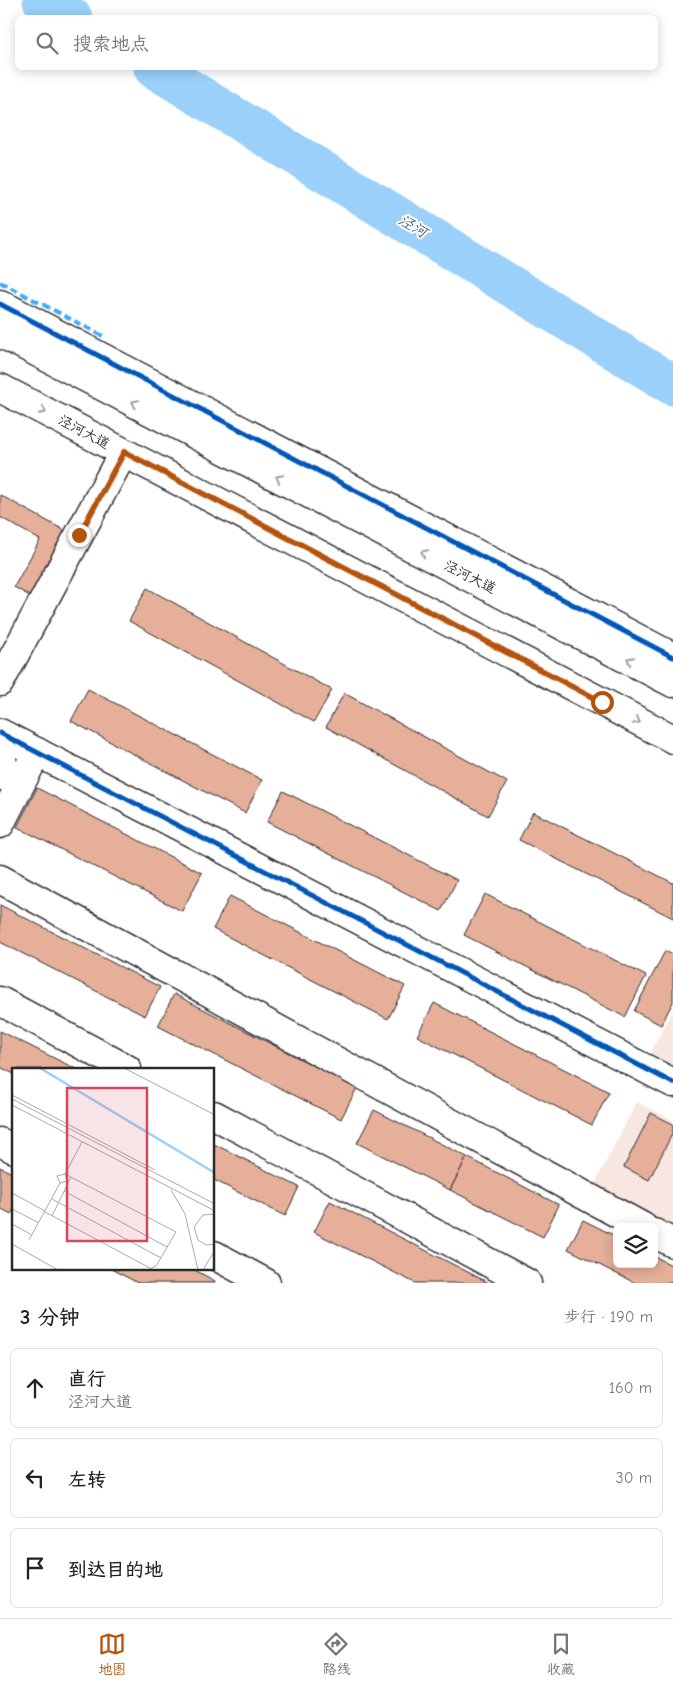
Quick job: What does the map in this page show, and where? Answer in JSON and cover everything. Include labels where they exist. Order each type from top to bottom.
[{"type":"street","points":[[0,304],[673,657]]},
{"type":"street","name":"泾河大道","points":[[0,333],[673,683]]},
{"type":"street","name":"泾河大道","points":[[0,388],[673,739]]},
{"type":"street","points":[[0,682],[124,452]]},
{"type":"street","points":[[0,733],[673,1083]]},
{"type":"street","points":[[0,746],[3,765],[0,776]]},
{"type":"street","points":[[0,824],[37,752]]},
{"type":"street","points":[[0,879],[637,1223]]},
{"type":"street","points":[[0,1001],[125,1068]]},
{"type":"street","points":[[215,1117],[527,1283]]},
{"type":"street","points":[[0,1142],[12,1148]]},
{"type":"street","points":[[658,1235],[673,1243]]},
{"type":"street","points":[[215,1256],[266,1283]]},
{"type":"shaded area","points":[[673,1010],[673,1085],[642,1069]]},
{"type":"shaded area","points":[[637,1102],[673,1120],[673,1228],[593,1187]]},
{"type":"building","points":[[0,495],[71,534],[35,599],[14,587],[40,540],[0,517]]},
{"type":"building","points":[[147,588],[332,690],[314,722],[129,621]]},
{"type":"building","points":[[88,689],[262,780],[245,813],[71,721]]},
{"type":"building","points":[[344,693],[507,782],[488,816],[326,727]]},
{"type":"building","points":[[37,788],[202,873],[182,911],[17,827]]},
{"type":"building","points":[[283,791],[457,880],[441,911],[267,822]]},
{"type":"building","points":[[533,812],[673,883],[673,918],[519,840]]},
{"type":"building","points":[[485,894],[646,976],[625,1017],[464,935]]},
{"type":"building","points":[[230,896],[405,986],[388,1019],[213,929]]},
{"type":"building","points":[[0,905],[160,987],[145,1016],[0,942]]},
{"type":"building","points":[[665,951],[673,955],[673,1002],[661,1025],[634,1011]]},
{"type":"building","points":[[174,994],[357,1088],[341,1119],[158,1026]]},
{"type":"building","points":[[434,1003],[609,1092],[592,1125],[417,1036]]},
{"type":"building","points":[[0,1031],[74,1068],[12,1068],[12,1073],[0,1067]]},
{"type":"building","points":[[374,1110],[467,1157],[450,1190],[357,1143]]},
{"type":"building","points":[[651,1113],[673,1124],[673,1132],[649,1180],[624,1167]]},
{"type":"building","points":[[215,1145],[299,1187],[285,1216],[215,1181]]},
{"type":"building","points":[[467,1157],[559,1205],[543,1237],[450,1190]]},
{"type":"building","points":[[0,1167],[12,1173],[12,1212],[11,1214],[0,1208]]},
{"type":"building","points":[[330,1201],[489,1283],[415,1283],[314,1232]]},
{"type":"building","points":[[583,1220],[613,1235],[613,1268],[658,1268],[658,1258],[673,1266],[673,1280],[671,1283],[635,1283],[568,1249]]},
{"type":"building","points":[[113,1270],[195,1270],[215,1281],[214,1283],[138,1283]]},
{"type":"waterway","name":"泾河","points":[[43,0],[67,15]]},
{"type":"waterway","name":"泾河","points":[[157,70],[673,385]]},
{"type":"marked path","points":[[0,282],[103,336]]},
{"type":"cycle path","points":[[0,304],[673,657]]},
{"type":"cycle path","points":[[0,733],[673,1083]]},
{"type":"route","points":[[79,535],[124,452],[602,702]]}]
